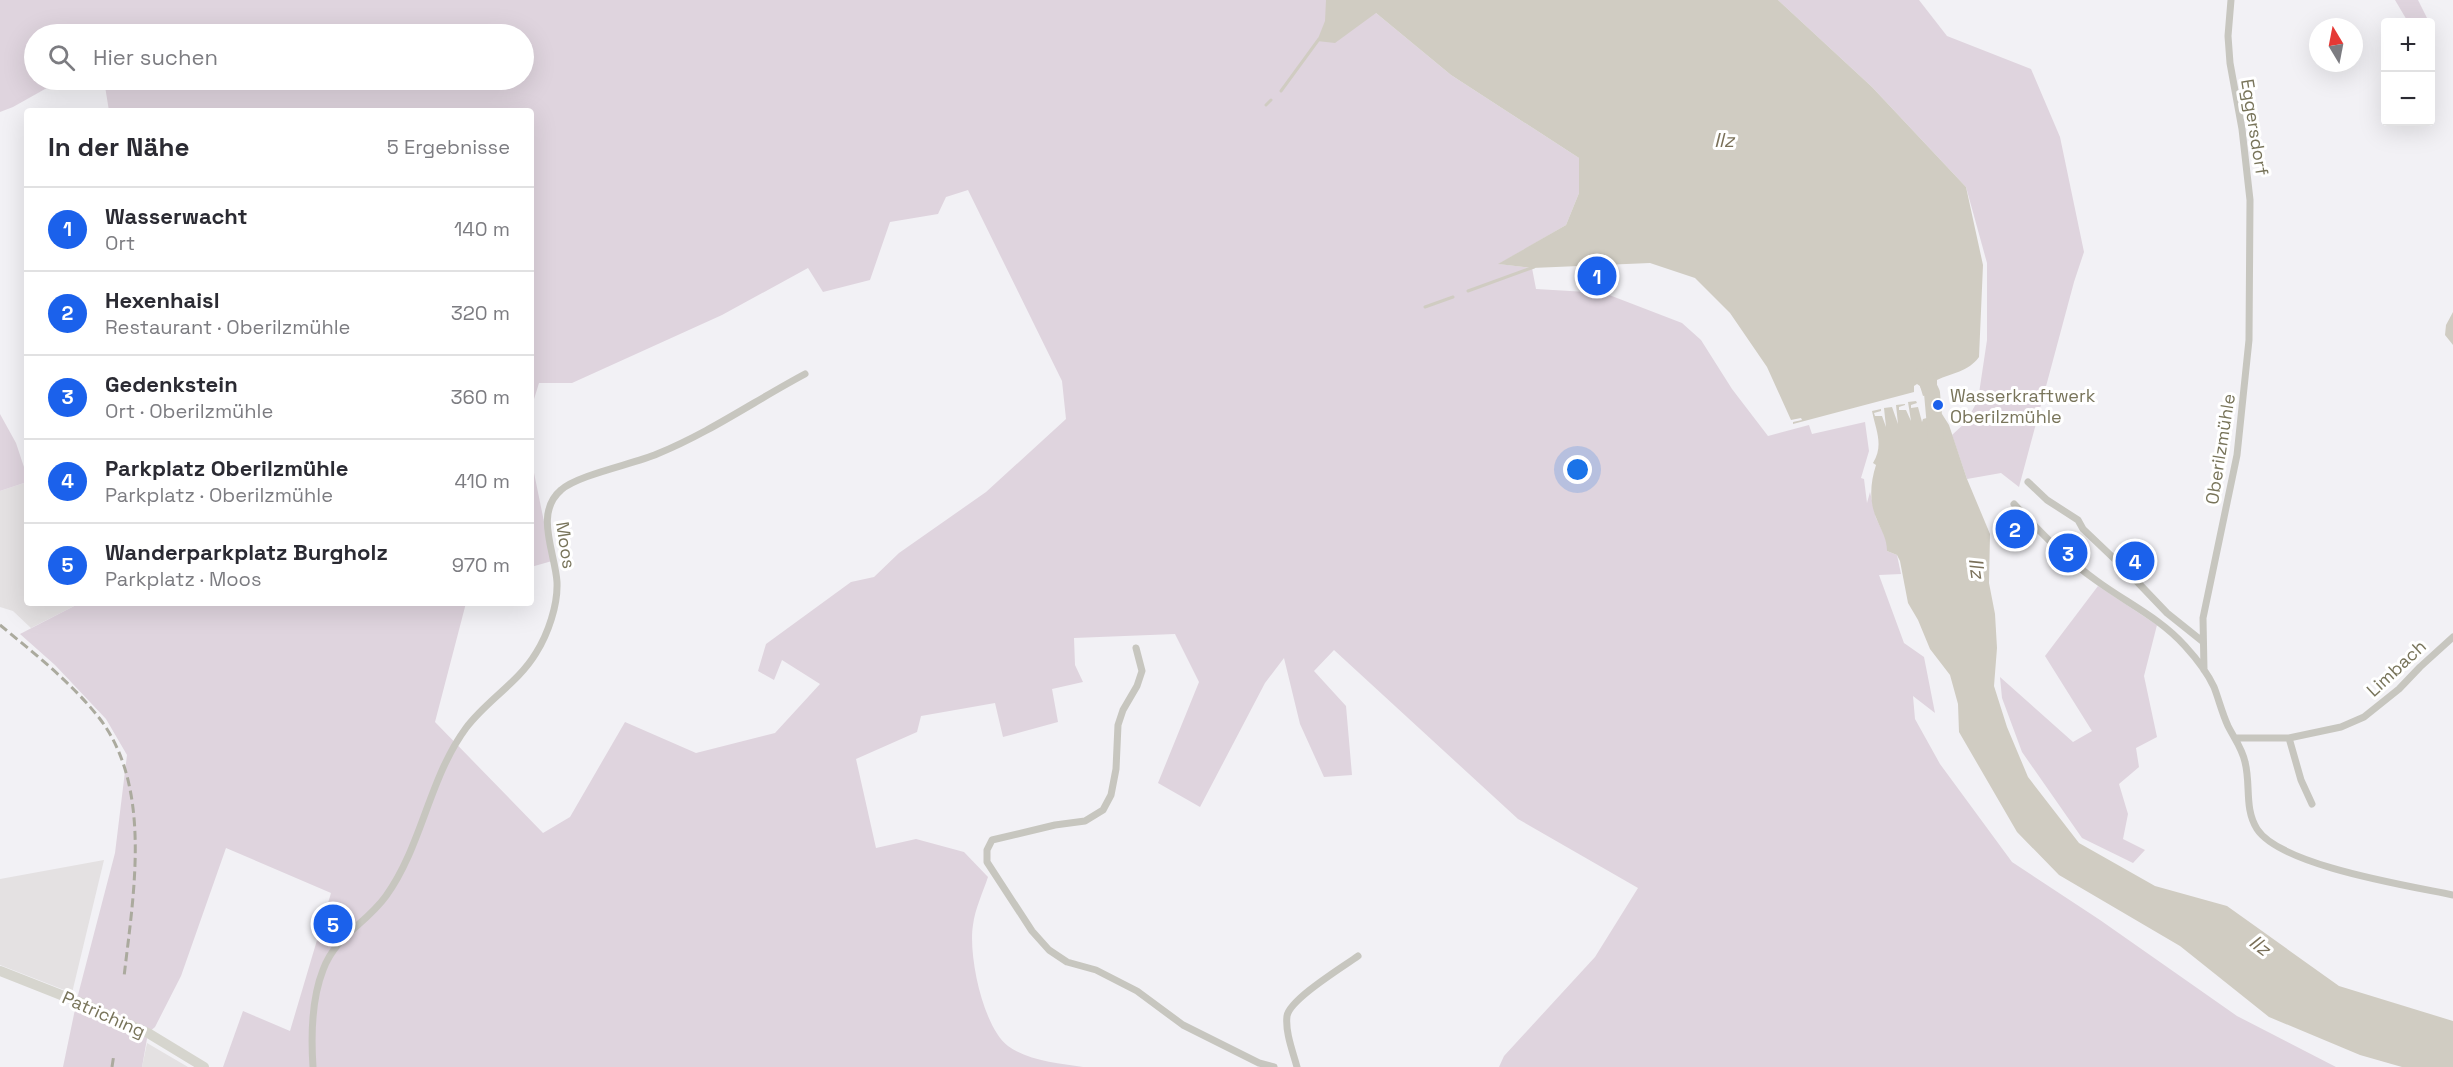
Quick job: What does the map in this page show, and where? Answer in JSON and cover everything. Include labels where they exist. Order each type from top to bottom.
[{"type":"street","name":"Eggersdorf","points":[[2231,0],[2228,36],[2230,63],[2248,169],[2252,259]]},
{"type":"street","name":"Oberilzmühle","points":[[2204,670],[2203,618],[2240,434],[2249,340],[2252,259]]},
{"type":"street","name":"Moos","points":[[313,1067],[316,1005],[322,973],[331,951],[341,939],[376,909],[387,895],[416,838],[450,752],[465,729],[483,706],[522,673],[537,652],[552,614],[557,583],[546,513],[551,500],[562,488],[580,480],[630,465],[677,446],[805,374]]},
{"type":"street","points":[[2028,482],[2047,500],[2078,520],[2083,529],[2125,568],[2167,613],[2202,641]]},
{"type":"street","points":[[2014,504],[2070,560],[2097,581],[2158,620],[2183,644],[2204,670],[2246,763],[2248,806],[2253,820],[2259,831],[2271,842],[2302,857],[2361,877],[2453,895]]},
{"type":"street","name":"Limbach","points":[[2289,738],[2341,728],[2364,717],[2399,689],[2453,637]]},
{"type":"street","points":[[1136,648],[1142,672],[1118,725],[1116,769],[1111,795],[1102,810],[1085,821],[1055,825],[992,840],[987,850],[987,862],[1032,931],[1049,950],[1067,962],[1096,970],[1137,991],[1184,1025],[1259,1063],[1274,1067]]},
{"type":"street","points":[[2236,738],[2289,738],[2301,780],[2312,804]]},
{"type":"street","points":[[1297,1067],[1287,1026],[1287,1015],[1295,1003],[1358,956]]},
{"type":"street","name":"Patriching","points":[[0,971],[84,1004],[148,1033],[204,1067]]},
{"type":"shaded area","points":[[0,0],[1326,0],[1376,13],[1451,75],[1579,158],[1579,193],[1566,225],[1499,264],[1532,268],[1536,289],[1604,293],[1682,323],[1701,340],[1732,389],[1768,436],[1809,425],[1812,434],[1865,422],[1869,451],[1861,478],[1864,479],[1867,503],[1870,492],[1876,518],[1887,541],[1887,551],[1897,555],[1901,574],[1879,575],[1904,643],[1924,657],[1935,713],[1913,696],[1915,719],[1940,764],[2012,862],[2100,920],[2237,1016],[2336,1067],[1499,1067],[1504,1056],[1595,957],[1638,888],[1518,819],[1334,650],[1314,671],[1346,706],[1352,775],[1324,777],[1300,724],[1284,658],[1265,683],[1200,807],[1158,783],[1199,682],[1175,634],[1074,638],[1075,665],[1083,682],[1052,689],[1058,722],[1003,737],[995,703],[921,716],[917,732],[856,759],[876,848],[916,839],[964,852],[988,877],[974,919],[973,954],[979,990],[991,1023],[999,1037],[1008,1046],[1025,1055],[1044,1061],[1083,1067],[223,1067],[243,1011],[290,1031],[331,893],[226,848],[181,976],[155,1027],[148,1033],[142,1067],[63,1067],[78,995],[115,853],[127,755],[106,719],[55,665],[20,634],[74,606],[465,606],[435,722],[543,833],[570,817],[625,722],[696,753],[775,733],[820,684],[782,660],[774,680],[758,671],[766,644],[851,582],[874,577],[899,553],[986,492],[1066,419],[1062,381],[968,190],[946,197],[938,214],[890,222],[870,280],[823,292],[808,268],[722,315],[572,383],[539,383],[534,399],[534,108],[109,108],[106,90],[534,90],[534,24],[24,24],[24,90],[43,90],[0,112]]},
{"type":"shaded area","points":[[1778,0],[1919,0],[1947,36],[2031,69],[2060,137],[2084,252],[2019,487],[2001,473],[1967,479],[1952,435],[1966,422],[1978,400],[1987,340],[1987,263],[1966,187],[1872,87]]},
{"type":"shaded area","points":[[2395,0],[2418,0],[2427,18],[2406,18]]},
{"type":"shaded area","points":[[0,414],[16,443],[24,467],[24,483],[0,491]]},
{"type":"shaded area","points":[[534,473],[552,561],[534,566]]},
{"type":"shaded area","points":[[24,483],[24,606],[74,606],[31,628],[13,611],[0,607],[0,491]]},
{"type":"shaded area","points":[[2098,586],[2157,625],[2144,676],[2157,737],[2136,748],[2139,767],[2119,784],[2128,814],[2123,839],[2145,850],[2133,863],[2082,838],[2022,752],[2002,698],[2000,677],[2073,742],[2092,731],[2045,656]]},
{"type":"shaded area","points":[[104,860],[72,993],[0,965],[0,879]]},
{"type":"shaded area","points":[[147,1043],[188,1067],[142,1067]]},
{"type":"water","name":"Ilz","points":[[1326,0],[1778,0],[1872,87],[1966,187],[1983,265],[1979,357],[1965,369],[1937,380],[1937,392],[1923,396],[1917,384],[1914,386],[1914,392],[1793,424],[1793,422],[1802,420],[1801,418],[1791,420],[1767,367],[1730,313],[1695,278],[1650,263],[1532,268],[1498,264],[1566,225],[1579,193],[1579,158],[1451,75],[1376,13],[1335,43],[1317,41],[1325,21]]},
{"type":"water","points":[[2453,312],[2453,345],[2445,335],[2446,325]]},
{"type":"water","points":[[1916,401],[1917,403],[1911,405],[1911,408],[1918,407],[1922,422],[1923,419],[1942,414],[1949,425],[1967,479],[1990,534],[1989,583],[1995,614],[1997,648],[1994,686],[2007,727],[2028,777],[2079,843],[2155,886],[2227,906],[2339,986],[2453,1021],[2453,1067],[2402,1067],[2360,1055],[2269,1017],[2180,946],[2059,875],[2017,832],[1959,732],[1958,704],[1950,675],[1930,649],[1908,603],[1900,561],[1897,555],[1887,551],[1873,506],[1872,486],[1876,465],[1873,463],[1879,444],[1872,411],[1881,409],[1874,413],[1875,416],[1882,416],[1886,427],[1884,408],[1892,407],[1898,424],[1896,405],[1905,404],[1899,407],[1899,410],[1906,410],[1911,421],[1908,402]]},
{"type":"waterway","points":[[1281,91],[1319,39]]},
{"type":"waterway","points":[[1266,105],[1271,100]]},
{"type":"waterway","points":[[1468,291],[1534,267]]},
{"type":"waterway","points":[[1425,307],[1453,297]]},
{"type":"waterway","name":"Ilz","points":[[1920,376],[1925,378],[1932,393],[1936,438]]},
{"type":"railway","points":[[0,625],[53,669],[77,693],[100,719],[117,747],[127,778],[133,810],[135,844],[132,913],[124,977]]},
{"type":"railway","points":[[112,1067],[114,1054]]},
{"type":"place","name":"Wasserwacht","points":[[1597,276]]},
{"type":"place","name":"Wasserkraftwerk Oberilzmühle","points":[[1938,405]]},
{"type":"place","name":"Hexenhaisl","points":[[2015,529]]},
{"type":"place","name":"Gedenkstein","points":[[2068,553]]},
{"type":"place","name":"Parkplatz Oberilzmühle","points":[[2135,561]]},
{"type":"place","name":"Wanderparkplatz Burgholz","points":[[333,924]]}]
